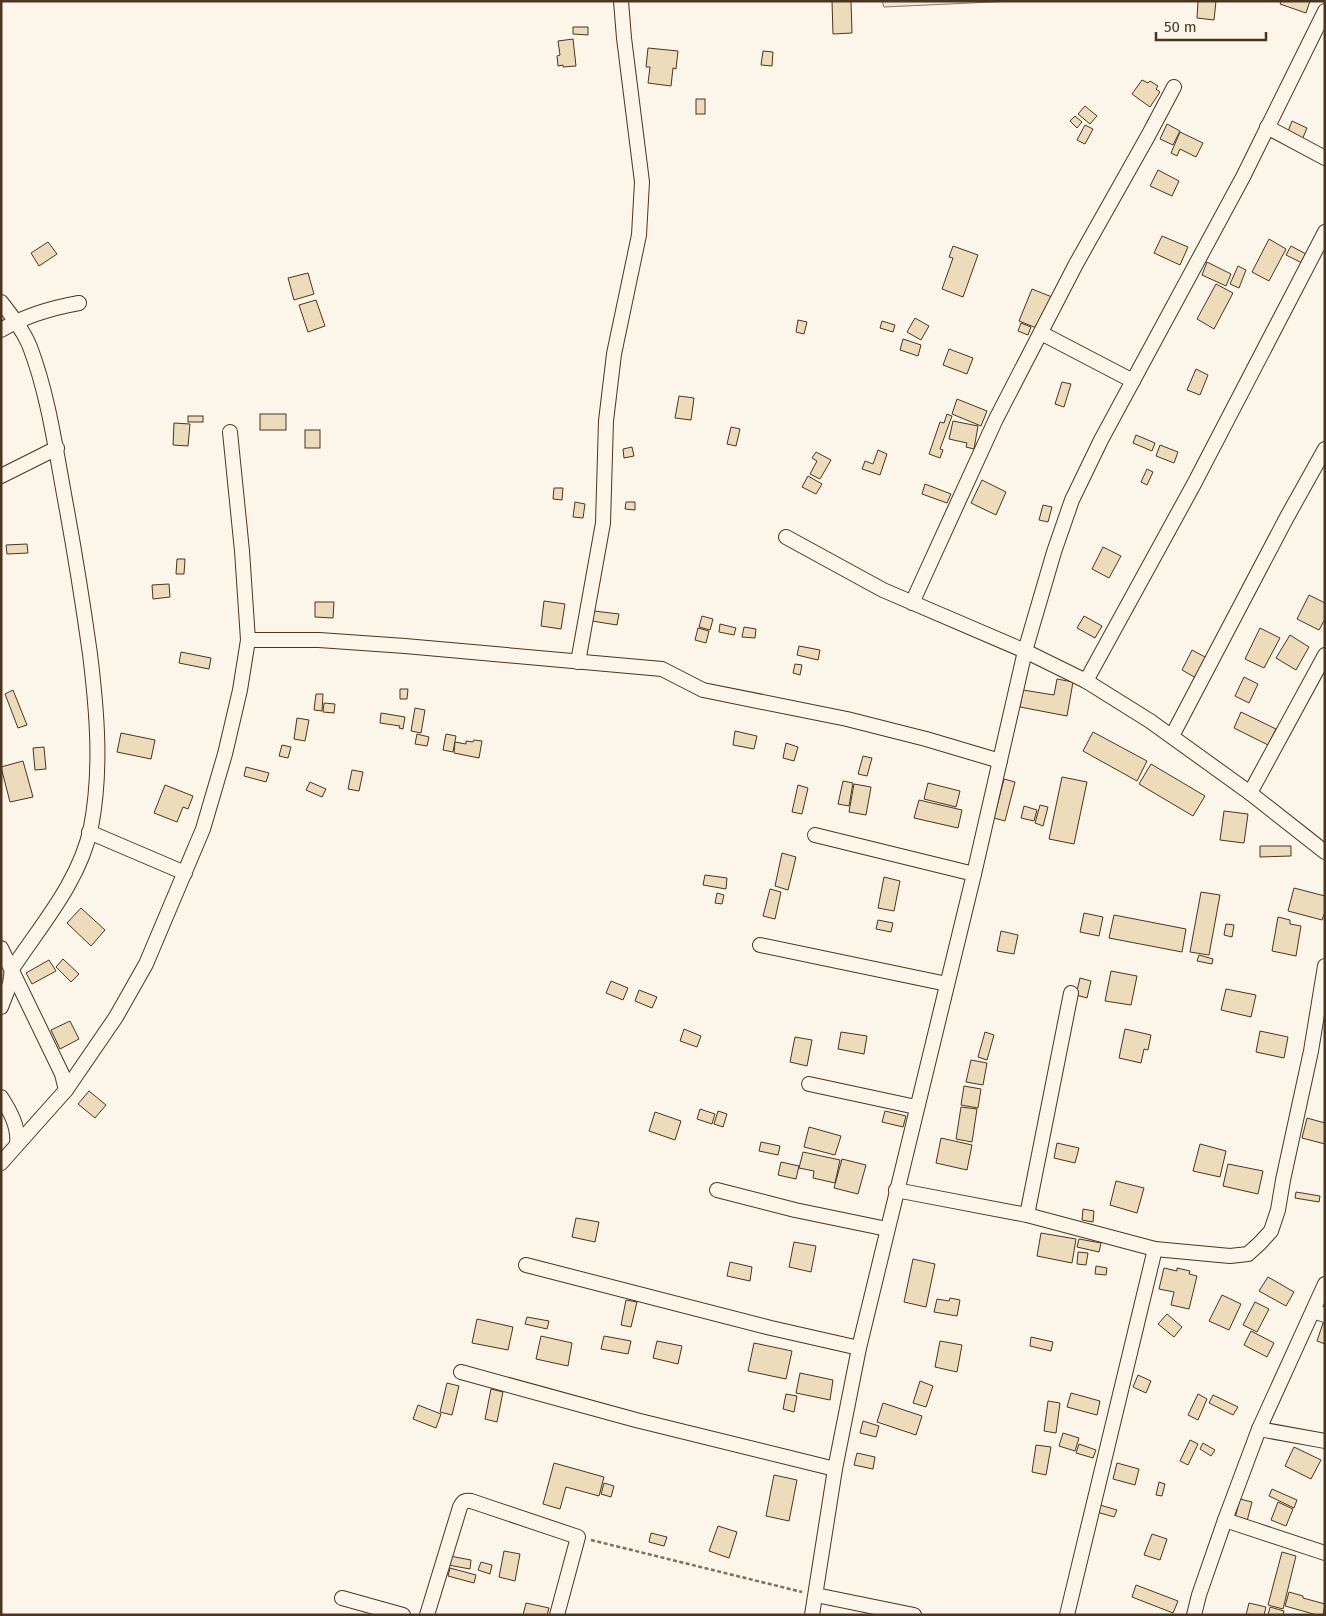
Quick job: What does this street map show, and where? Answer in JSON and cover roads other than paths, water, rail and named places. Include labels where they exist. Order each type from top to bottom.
[{"type":"street","points":[[578,662],[603,523],[606,421],[614,354],[639,235],[642,190],[621,1]]},
{"type":"street","points":[[812,1615],[835,1469],[859,1348],[974,874],[1025,652],[1052,560],[1072,500],[1133,381],[1167,321],[1197,260],[1243,177],[1325,11]]},
{"type":"street","points":[[912,604],[996,420],[1076,264],[1174,87]]},
{"type":"street","points":[[1267,127],[1325,158]]},
{"type":"street","points":[[1086,681],[1198,476],[1325,232]]},
{"type":"street","points":[[1,302],[16,321],[29,345],[42,384],[56,448],[86,621],[98,749],[89,832],[79,862],[65,891],[12,969],[10,984],[1,1007]]},
{"type":"street","points":[[1,330],[16,321],[49,308],[79,303]]},
{"type":"street","points":[[1041,333],[1133,381]]},
{"type":"street","points":[[1,1163],[66,1090],[116,1018],[146,964],[203,828],[225,754],[240,690],[248,640],[230,432]]},
{"type":"street","points":[[1,476],[56,448]]},
{"type":"street","points":[[1172,736],[1287,517],[1325,449]]},
{"type":"street","points":[[786,537],[848,572],[912,604],[1025,652],[1086,681],[1172,736],[1250,792],[1325,852]]},
{"type":"street","points":[[248,640],[357,642],[662,669],[703,690],[847,719],[926,738],[1000,761]]},
{"type":"street","points":[[1250,792],[1325,654]]},
{"type":"street","points":[[89,832],[185,873]]},
{"type":"street","points":[[815,835],[974,874]]},
{"type":"street","points":[[760,945],[947,984]]},
{"type":"street","points":[[1,948],[62,1074],[66,1090]]},
{"type":"street","points":[[896,1190],[1027,1215],[1155,1249],[1230,1256],[1248,1254],[1260,1244],[1270,1231],[1278,1210],[1288,1152],[1311,1051],[1325,966]]},
{"type":"street","points":[[1027,1215],[1071,993]]},
{"type":"street","points":[[809,1084],[916,1107]]},
{"type":"street","points":[[1,1097],[8,1108],[17,1131],[17,1144]]},
{"type":"street","points":[[717,1190],[795,1210],[888,1229]]},
{"type":"street","points":[[1066,1615],[1155,1249]]},
{"type":"street","points":[[526,1265],[771,1328],[859,1348]]},
{"type":"street","points":[[1194,1615],[1225,1520],[1259,1429],[1319,1313],[1325,1284]]},
{"type":"street","points":[[461,1372],[636,1420],[835,1469]]},
{"type":"street","points":[[1259,1429],[1325,1441]]},
{"type":"street","points":[[427,1615],[460,1507],[466,1500],[578,1537],[557,1615]]},
{"type":"street","points":[[1225,1520],[1325,1553]]},
{"type":"street","points":[[816,1595],[914,1615]]},
{"type":"street","points":[[342,1598],[403,1615]]}]
